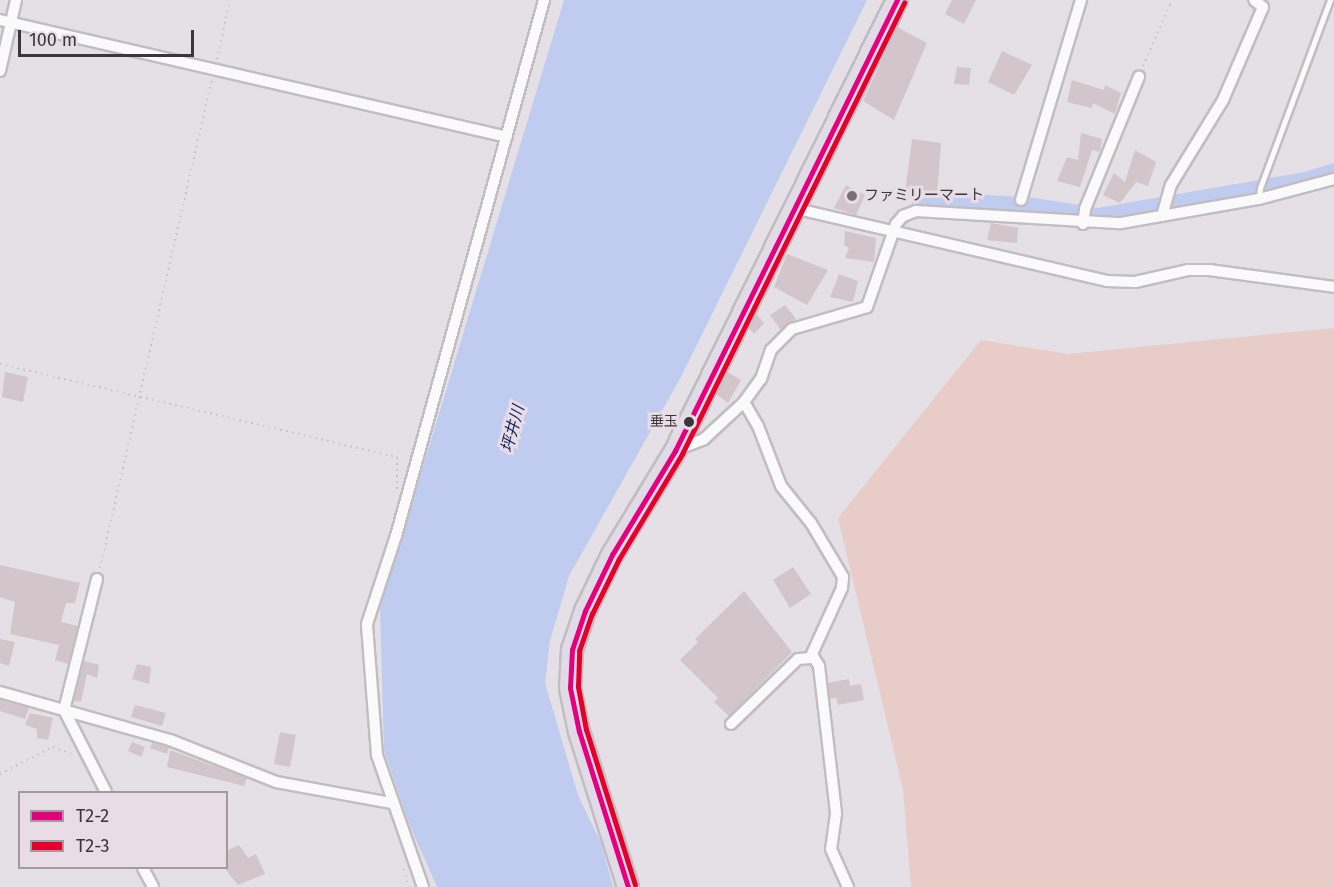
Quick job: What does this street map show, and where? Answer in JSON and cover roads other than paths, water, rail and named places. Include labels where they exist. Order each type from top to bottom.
[{"type":"highway","points":[[631,883],[603,815],[579,732],[570,687],[572,650],[585,611],[612,555],[675,451],[897,0]]},
{"type":"street","points":[[0,71],[5,21],[16,0]]},
{"type":"street","points":[[423,887],[377,755],[367,624],[396,536],[544,0]]},
{"type":"street","points":[[1021,200],[1081,0]]},
{"type":"street","points":[[1163,210],[1223,100],[1263,7],[1254,0]]},
{"type":"street","points":[[5,21],[507,137]]},
{"type":"street","points":[[1084,217],[1139,77]]},
{"type":"street","points":[[675,451],[704,439],[744,402],[761,379],[771,350],[792,329],[867,307],[893,234],[903,216],[916,211],[1084,217],[1121,224],[1163,210],[1334,179]]},
{"type":"street","points":[[793,208],[893,234],[1107,281],[1135,282],[1188,270],[1209,270],[1334,287]]},
{"type":"street","points":[[744,402],[758,426],[781,486],[812,523],[843,577],[842,588],[811,656]]},
{"type":"street","points":[[97,579],[64,710],[105,791]]},
{"type":"street","points":[[731,724],[798,659],[811,656]]},
{"type":"street","points":[[811,656],[819,666],[836,814],[831,849],[848,887]]},
{"type":"street","points":[[0,692],[171,740],[276,782],[393,803]]},
{"type":"street","points":[[144,869],[153,887]]},
{"type":"lane","points":[[1260,193],[1330,0]]},
{"type":"water","name":"坪井川","points":[[564,0],[867,0],[681,377],[569,576],[550,641],[545,683],[578,795],[601,843],[613,887],[437,887],[410,826],[384,750],[380,609]]},
{"type":"waterway","points":[[1022,206],[1097,218],[1305,182],[1334,173]]},
{"type":"waterway","points":[[921,207],[932,203],[1009,206]]},
{"type":"place","name":"ファミリーマート","points":[[852,196]]},
{"type":"place","name":"垂玉","points":[[689,422]]}]
